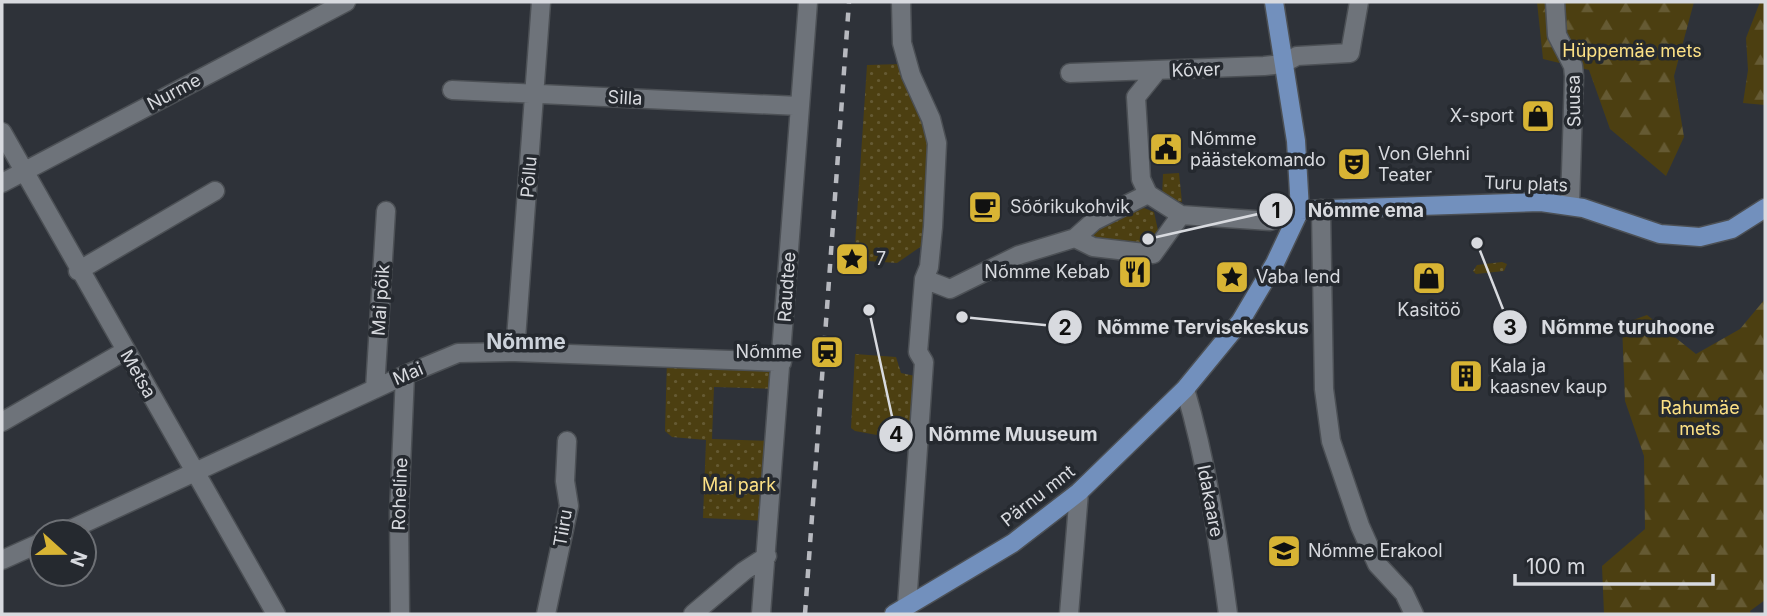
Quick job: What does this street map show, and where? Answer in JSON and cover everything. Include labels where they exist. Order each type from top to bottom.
[{"type":"main road","name":"Pärnu mnt","points":[[900,609],[1013,543],[1079,492],[1185,389],[1240,322],[1276,263],[1300,210],[1296,141],[1274,2]]},
{"type":"main road","name":"Turu plats","points":[[1300,210],[1541,202],[1577,207],[1650,231],[1700,237],[1732,229],[1765,208]]},
{"type":"street","name":"Nurme","points":[[2,183],[346,2]]},
{"type":"street","name":"Põllu","points":[[515,352],[541,2]]},
{"type":"street","name":"Raudtee","points":[[761,614],[808,2]]},
{"type":"street","points":[[900,609],[924,362],[918,352],[929,281],[937,143],[932,119],[911,75],[902,43],[901,2]]},
{"type":"street","name":"Kõver","points":[[1148,194],[1141,179],[1136,97],[1157,71],[1282,64],[1297,56],[1350,53],[1359,2]]},
{"type":"street","name":"Suusa","points":[[1555,2],[1558,35],[1572,63],[1574,76],[1577,207]]},
{"type":"street","points":[[1070,73],[1157,71]]},
{"type":"street","name":"Silla","points":[[452,90],[799,106]]},
{"type":"street","name":"Metsa","points":[[2,132],[78,271],[276,614]]},
{"type":"street","points":[[78,271],[215,191]]},
{"type":"street","points":[[929,281],[950,289],[1019,255],[1075,238],[1094,221],[1148,194],[1181,215],[1270,221],[1300,210]]},
{"type":"street","points":[[1321,209],[1324,389],[1331,441],[1360,526],[1377,564],[1404,593],[1414,614]]},
{"type":"street","name":"Mai põik","points":[[375,389],[386,211]]},
{"type":"street","points":[[1075,238],[1093,247],[1153,254],[1181,215]]},
{"type":"street","points":[[2,422],[125,351]]},
{"type":"street","name":"Mai","points":[[96,518],[458,353],[515,352],[782,362]]},
{"type":"street","name":"Roheline","points":[[400,614],[399,513],[405,375]]},
{"type":"street","name":"Idakaare","points":[[1185,389],[1217,532],[1228,614]]},
{"type":"street","name":"Tiiru","points":[[546,614],[569,506],[565,481],[567,441]]},
{"type":"street","points":[[1069,614],[1079,492]]},
{"type":"street","points":[[2,560],[28,548]]},
{"type":"street","points":[[693,614],[744,571],[767,556]]},
{"type":"green space","name":"Hüppemäe mets","points":[[1537,2],[1694,2],[1674,76],[1684,137],[1666,176],[1610,129],[1589,70],[1543,59]]},
{"type":"green space","name":"Hüppemäe mets","points":[[1760,2],[1765,2],[1765,105],[1743,103],[1748,70],[1746,38]]},
{"type":"green space","points":[[901,64],[929,133],[926,243],[897,263],[854,260],[867,65]]},
{"type":"green space","points":[[1179,173],[1182,202],[1162,198],[1163,174]]},
{"type":"green space","points":[[1144,208],[1154,212],[1159,235],[1147,246],[1100,241],[1092,236],[1091,230],[1095,227]]},
{"type":"green space","points":[[1502,262],[1507,264],[1504,271],[1476,274],[1473,271],[1477,265]]},
{"type":"green space","name":"Rahumäe mets","points":[[1765,299],[1765,600],[1750,611],[1751,614],[1604,614],[1602,566],[1645,529],[1644,456],[1625,401],[1622,324],[1647,315],[1696,354],[1740,329]]},
{"type":"green space","points":[[855,354],[896,357],[901,373],[915,376],[910,441],[851,428]]},
{"type":"green space","name":"Mai park","points":[[667,358],[782,362],[780,389],[714,387],[712,439],[776,441],[771,521],[703,518],[706,440],[672,437],[665,431]]},
{"type":"railway","points":[[805,614],[849,2]]},
{"type":"place","name":"X-sport","points":[[1538,116]]},
{"type":"place","name":"Nõmme päästekomando","points":[[1166,149]]},
{"type":"place","name":"Von Glehni Teater","points":[[1354,164]]},
{"type":"place","name":"Sõõrikukohvik","points":[[985,207]]},
{"type":"place","name":"Nõmme ema","points":[[1148,239]]},
{"type":"place","name":"Nõmme turuhoone","points":[[1477,243]]},
{"type":"place","name":"7","points":[[852,259]]},
{"type":"place","name":"Nõmme Kebab","points":[[1135,272]]},
{"type":"place","name":"Vaba lend","points":[[1232,277]]},
{"type":"place","name":"Kasitöö","points":[[1429,278]]},
{"type":"place","name":"Nõmme Muuseum","points":[[869,310]]},
{"type":"place","name":"Nõmme Tervisekeskus","points":[[962,317]]},
{"type":"place","name":"Nõmme","points":[[827,352]]},
{"type":"place","name":"Kala ja kaasnev kaup","points":[[1466,376]]},
{"type":"place","name":"Nõmme Erakool","points":[[1284,551]]},
{"type":"district","name":"Nõmme","points":[[526,342]]}]
